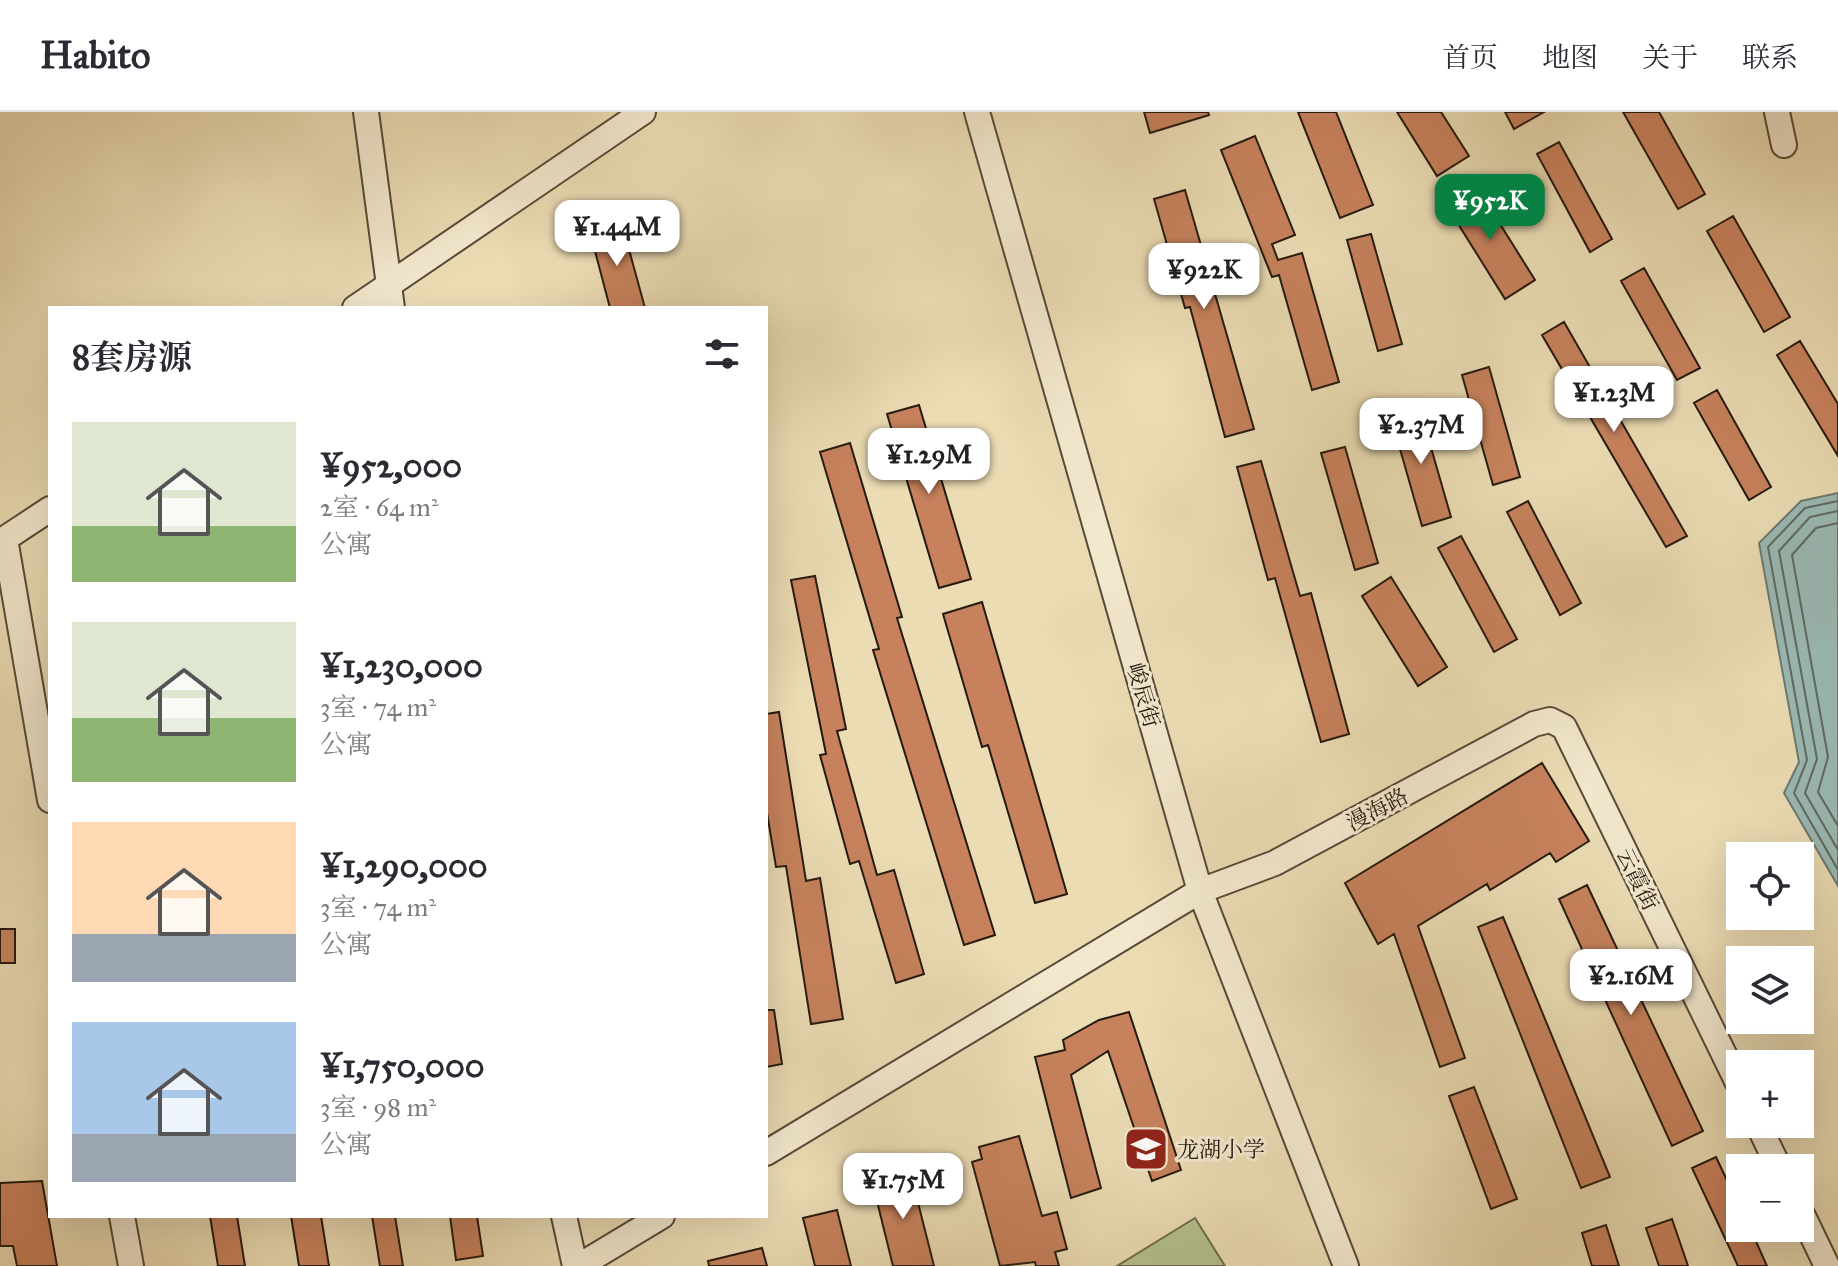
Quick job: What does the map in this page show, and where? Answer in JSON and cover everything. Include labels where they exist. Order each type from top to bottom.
[{"type":"street","points":[[366,112],[390,297]]},
{"type":"street","points":[[361,306],[390,297],[643,112]]},
{"type":"street","name":"峻辰街","points":[[977,112],[1200,891],[1346,1266]]},
{"type":"street","points":[[1777,112],[1784,145]]},
{"type":"street","points":[[48,510],[2,540],[48,789]]},
{"type":"street","name":"漫海路","points":[[768,1152],[1200,891],[1275,863],[1534,724],[1550,720]]},
{"type":"street","name":"云霞街","points":[[1550,720],[1564,727],[1726,1058]]},
{"type":"street","points":[[122,1218],[131,1266]]},
{"type":"street","points":[[565,1218],[577,1266],[659,1218]]},
{"type":"street","points":[[1814,1234],[1830,1262]]},
{"type":"green space","points":[[1195,1218],[1225,1266],[1117,1266]]},
{"type":"water","points":[[1838,493],[1838,886],[1784,793],[1799,762],[1759,543],[1801,501]]},
{"type":"building","points":[[1144,112],[1208,112],[1209,115],[1150,133]]},
{"type":"building","points":[[1298,112],[1336,112],[1373,205],[1340,218]]},
{"type":"building","points":[[1397,112],[1441,112],[1469,156],[1437,176]]},
{"type":"building","points":[[1505,112],[1544,112],[1514,129]]},
{"type":"building","points":[[1623,112],[1659,112],[1705,194],[1678,209]]},
{"type":"building","points":[[1255,136],[1295,235],[1272,244],[1278,260],[1302,253],[1339,382],[1312,390],[1279,275],[1272,277],[1221,150]]},
{"type":"building","points":[[1559,142],[1612,239],[1590,252],[1537,154]]},
{"type":"building","points":[[1475,184],[1535,280],[1505,299],[1445,203]]},
{"type":"building","points":[[1185,190],[1254,429],[1225,437],[1190,307],[1185,308],[1154,199]]},
{"type":"building","points":[[1733,216],[1790,317],[1764,332],[1707,231]]},
{"type":"building","points":[[622,224],[644,306],[609,306],[590,232]]},
{"type":"building","points":[[1371,234],[1402,344],[1378,351],[1347,240]]},
{"type":"building","points":[[1644,268],[1700,368],[1677,380],[1621,281]]},
{"type":"building","points":[[1564,322],[1687,536],[1666,547],[1542,335]]},
{"type":"building","points":[[1800,341],[1838,404],[1838,456],[1777,355]]},
{"type":"building","points":[[1489,367],[1520,477],[1493,485],[1462,375]]},
{"type":"building","points":[[1717,390],[1771,487],[1749,500],[1694,403]]},
{"type":"building","points":[[919,405],[971,579],[939,588],[887,414]]},
{"type":"building","points":[[1419,406],[1451,517],[1422,526],[1390,414]]},
{"type":"building","points":[[850,443],[902,617],[897,618],[995,935],[964,945],[873,650],[879,649],[820,452]]},
{"type":"building","points":[[1345,447],[1378,563],[1355,570],[1321,453]]},
{"type":"building","points":[[1261,461],[1300,596],[1311,593],[1349,734],[1321,742],[1275,578],[1268,580],[1237,467]]},
{"type":"building","points":[[1528,501],[1581,603],[1560,615],[1507,512]]},
{"type":"building","points":[[1461,536],[1517,639],[1494,652],[1438,548]]},
{"type":"building","points":[[815,576],[846,729],[837,731],[877,875],[894,870],[924,974],[896,983],[859,861],[850,864],[820,755],[826,754],[791,580]]},
{"type":"building","points":[[1391,577],[1447,667],[1418,686],[1362,596]]},
{"type":"building","points":[[982,602],[1067,894],[1035,903],[988,745],[982,747],[943,614]]},
{"type":"building","points":[[779,712],[806,881],[820,878],[843,1019],[811,1024],[786,866],[776,867],[768,819],[768,714]]},
{"type":"building","points":[[1542,763],[1589,841],[1556,862],[1550,853],[1490,890],[1487,884],[1418,926],[1465,1058],[1440,1067],[1394,934],[1378,944],[1345,883]]},
{"type":"building","points":[[1587,885],[1703,1131],[1672,1146],[1559,899]]},
{"type":"building","points":[[1503,917],[1610,1177],[1581,1188],[1478,927]]},
{"type":"building","points":[[0,929],[15,929],[15,963],[0,963]]},
{"type":"building","points":[[768,1010],[774,1010],[782,1064],[768,1067]]},
{"type":"building","points":[[1129,1012],[1181,1170],[1152,1181],[1108,1051],[1071,1075],[1101,1188],[1071,1198],[1035,1057],[1065,1050],[1063,1040],[1099,1020]]},
{"type":"building","points":[[1474,1087],[1517,1199],[1491,1209],[1449,1096]]},
{"type":"building","points":[[1019,1136],[1042,1216],[1057,1212],[1067,1249],[1055,1252],[1059,1266],[1036,1266],[1035,1262],[1000,1266],[972,1162],[982,1159],[979,1147]]},
{"type":"building","points":[[1716,1157],[1726,1178],[1726,1240],[1692,1168]]},
{"type":"building","points":[[910,1171],[934,1266],[893,1266],[872,1181]]},
{"type":"building","points":[[42,1181],[57,1266],[17,1266],[13,1246],[0,1246],[0,1183]]},
{"type":"building","points":[[837,1210],[851,1266],[815,1266],[803,1218]]},
{"type":"building","points":[[210,1218],[237,1218],[245,1266],[218,1266]]},
{"type":"building","points":[[291,1218],[321,1218],[329,1266],[299,1266]]},
{"type":"building","points":[[372,1218],[395,1218],[403,1266],[380,1266]]},
{"type":"building","points":[[450,1218],[477,1218],[483,1256],[456,1260]]},
{"type":"building","points":[[1672,1219],[1688,1266],[1659,1266],[1646,1228]]},
{"type":"building","points":[[1606,1225],[1619,1266],[1592,1266],[1582,1233]]},
{"type":"building","points":[[1727,1242],[1756,1242],[1767,1266],[1738,1266]]},
{"type":"building","points":[[762,1248],[767,1266],[709,1266],[708,1261]]},
{"type":"place","name":"龙湖小学","points":[[1146,1149]]}]
